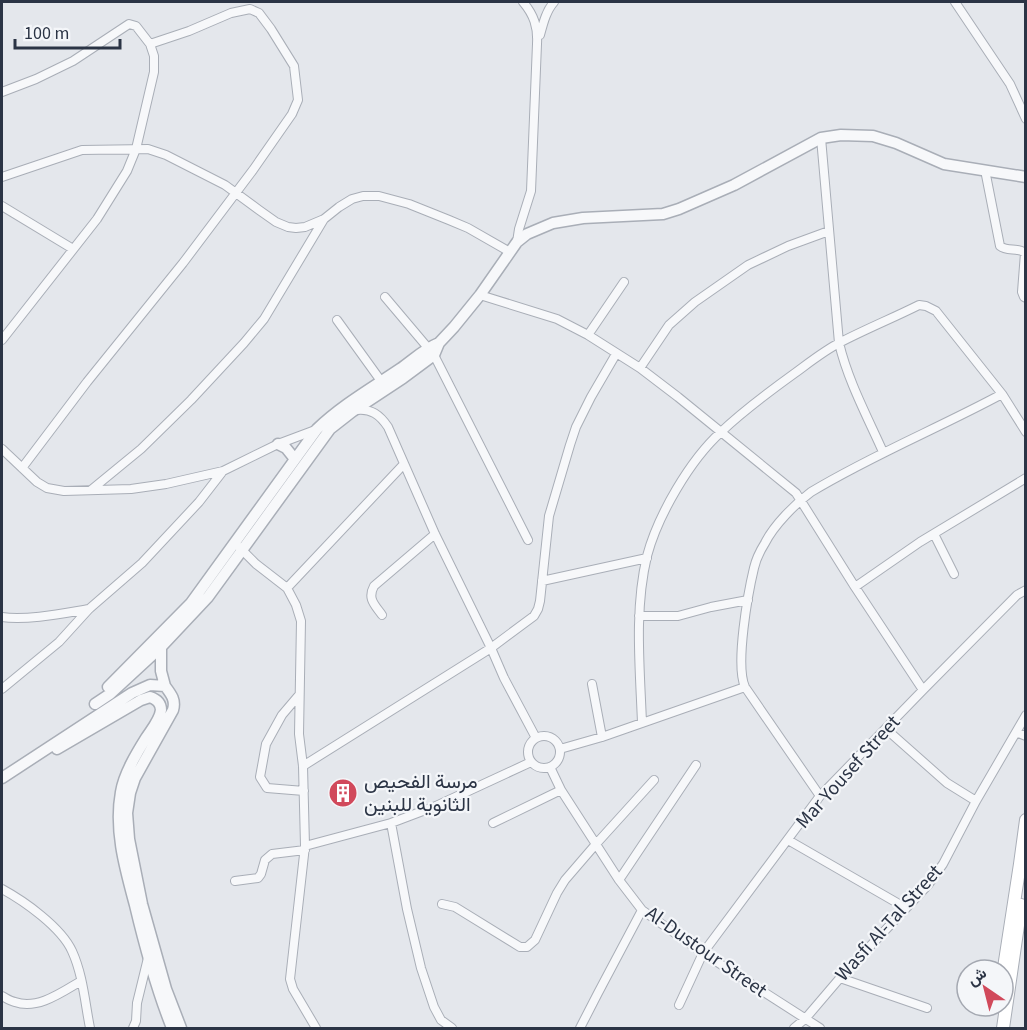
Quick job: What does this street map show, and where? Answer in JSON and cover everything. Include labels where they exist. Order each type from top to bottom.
[{"type":"main road","points":[[1005,958],[1026,820]]},
{"type":"main road","points":[[1003,1029],[1026,875]]},
{"type":"street","points":[[517,242],[531,191],[537,44],[537,31],[533,16],[523,2]]},
{"type":"street","points":[[537,44],[544,20],[554,2]]},
{"type":"street","points":[[955,2],[1010,84],[1026,119]]},
{"type":"street","points":[[22,468],[237,193],[292,114],[298,100],[294,66],[259,13],[250,9],[231,13],[150,44]]},
{"type":"street","points":[[2,92],[36,80],[73,61],[129,24],[136,26],[150,44],[154,56],[154,72],[136,149],[127,171],[97,219],[2,340]]},
{"type":"street","points":[[75,733],[83,717],[112,683],[191,603],[239,547],[330,429],[352,411],[404,378],[454,327],[480,295],[517,242],[527,234],[565,220],[663,214],[679,209],[734,185],[821,138],[841,135],[873,136],[896,143],[944,164],[1026,177]]},
{"type":"street","points":[[821,138],[838,343],[852,386],[883,452]]},
{"type":"street","points":[[2,177],[82,150],[156,151],[225,184],[276,222],[288,227],[305,227],[324,219],[352,199],[379,196],[409,204],[468,228],[510,252]]},
{"type":"street","points":[[985,170],[1000,246],[1004,249],[1018,249],[1025,253],[1022,292],[1026,298]]},
{"type":"street","points":[[2,206],[73,249]]},
{"type":"street","points":[[91,490],[141,449],[244,343],[264,319],[324,219]]},
{"type":"street","points":[[640,368],[669,326],[695,302],[748,265],[788,246],[829,231]]},
{"type":"street","points":[[588,335],[624,282]]},
{"type":"street","points":[[480,295],[557,319],[588,335],[640,368],[796,493],[922,690]]},
{"type":"street","points":[[385,297],[434,348],[528,540]]},
{"type":"street","points":[[642,723],[639,616],[641,592],[651,541],[678,487],[706,447],[720,432],[771,390],[838,343],[919,305],[926,306],[936,311],[1002,394],[1026,432]]},
{"type":"street","points":[[337,320],[381,381]]},
{"type":"street","points":[[95,704],[110,694],[160,647],[208,597],[294,458],[317,429],[332,414],[434,348]]},
{"type":"street","points":[[303,766],[491,648],[537,613],[549,516],[570,445],[591,397],[616,354]]},
{"type":"street","points":[[820,796],[742,680],[741,662],[748,600],[754,567],[766,540],[801,500],[831,481],[883,452],[1002,394]]},
{"type":"street","points":[[352,411],[363,409],[372,411],[384,421],[504,678],[536,738]]},
{"type":"street","points":[[2,449],[37,482],[47,488],[64,491],[131,489],[166,484],[223,471],[278,444],[317,429],[330,429]]},
{"type":"street","points":[[278,444],[286,448],[294,458]]},
{"type":"street","points":[[287,588],[404,464]]},
{"type":"street","points":[[2,688],[59,642],[89,609],[142,563],[199,502],[223,471]]},
{"type":"street","points":[[855,587],[934,534],[1026,478]]},
{"type":"street","points":[[382,615],[371,598],[374,586],[435,534]]},
{"type":"street","points":[[934,534],[954,574]]},
{"type":"street","points":[[239,547],[256,564],[287,588],[301,621],[299,734],[303,766],[305,848],[290,979],[292,989],[316,1029]]},
{"type":"street","points":[[542,581],[647,558]]},
{"type":"street","name":"Mar Yousef Street","points":[[679,1005],[703,953],[820,796],[1017,595],[1026,590]]},
{"type":"street","points":[[639,616],[678,616],[748,600]]},
{"type":"street","points":[[2,617],[27,617],[89,609]]},
{"type":"street","points":[[160,647],[161,671],[165,686],[175,704],[135,778],[127,813],[148,958],[172,1029]]},
{"type":"street","points":[[592,684],[602,737]]},
{"type":"street","points":[[2,786],[132,693],[150,685],[165,686]]},
{"type":"street","points":[[560,749],[602,737],[745,687]]},
{"type":"street","points":[[299,695],[282,715],[266,744],[260,777],[267,788],[304,790]]},
{"type":"street","points":[[2,778],[75,733],[141,700],[150,697],[158,700],[161,709],[159,718],[132,762],[122,788],[119,805],[120,838],[124,865],[181,1029]]},
{"type":"street","name":"Wasfi Al-Tal Street","points":[[794,1029],[928,885],[943,864],[976,801],[1026,715]]},
{"type":"street","points":[[886,729],[947,783],[976,801]]},
{"type":"street","points":[[1016,732],[1026,736]]},
{"type":"street","points":[[544,736],[551,737],[560,749],[558,760],[550,767],[536,766],[528,756],[531,742],[544,736]]},
{"type":"street","points":[[235,881],[258,878],[266,860],[272,854],[305,848],[391,823],[436,806],[531,762]]},
{"type":"street","points":[[619,880],[696,765]]},
{"type":"street","name":"Al-Dustour Street","points":[[550,767],[561,790],[619,880],[642,910],[703,953],[820,1029]]},
{"type":"street","points":[[442,904],[455,907],[520,947],[527,947],[535,940],[565,879],[654,780]]},
{"type":"street","points":[[493,823],[561,790]]},
{"type":"street","points":[[391,823],[421,968],[434,1007],[441,1020],[452,1029]]},
{"type":"street","points":[[788,840],[906,908]]},
{"type":"street","points":[[2,890],[35,910],[64,937],[75,959],[90,1029]]},
{"type":"street","points":[[580,1029],[642,910]]},
{"type":"street","points":[[133,1029],[148,958]]},
{"type":"street","points":[[840,978],[927,1008]]},
{"type":"street","points":[[2,996],[27,1005],[47,999],[81,981]]},
{"type":"street","points":[[435,1029],[441,1020]]},
{"type":"place","name":"مرسة الفحيص الثانوية للبنين","points":[[343,793]]}]
